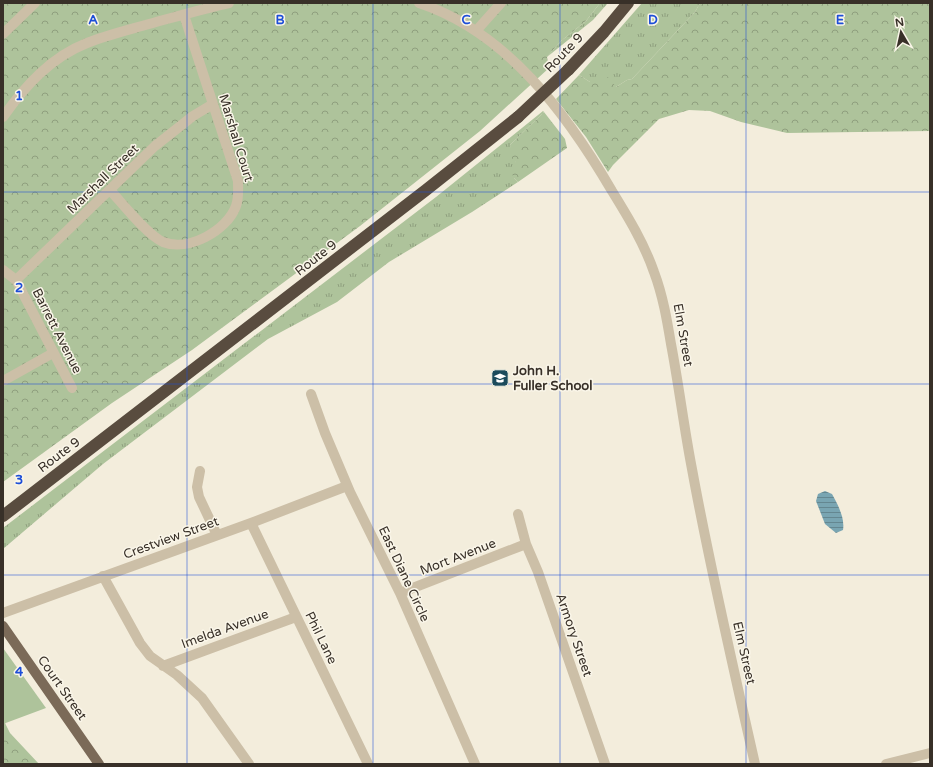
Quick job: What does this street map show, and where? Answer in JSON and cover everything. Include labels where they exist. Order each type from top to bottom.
[{"type":"highway","name":"Route 9","points":[[3,516],[420,195],[518,117],[568,70],[604,32],[628,3]]},
{"type":"main road","name":"Court Street","points":[[3,626],[99,764]]},
{"type":"street","points":[[3,34],[35,3]]},
{"type":"street","points":[[3,117],[29,84],[41,72],[74,49],[100,38],[229,3]]},
{"type":"street","name":"Elm Street","points":[[419,3],[435,9],[476,31],[492,43],[534,82],[572,128],[600,170],[645,250],[663,299],[692,470],[711,568],[756,764]]},
{"type":"street","points":[[476,31],[501,3]]},
{"type":"street","name":"Marshall Court","points":[[110,190],[137,220],[162,241],[176,245],[190,243],[205,238],[230,217],[236,207],[238,181],[184,14]]},
{"type":"street","name":"Marshall Street","points":[[16,280],[155,146],[193,116],[213,104]]},
{"type":"street","name":"Barrett Avenue","points":[[3,270],[16,280],[72,388]]},
{"type":"street","points":[[3,381],[53,353]]},
{"type":"street","name":"East Diane Circle","points":[[311,394],[347,486],[400,594],[475,764]]},
{"type":"street","points":[[200,471],[197,486],[198,497],[217,535]]},
{"type":"street","name":"Crestview Street","points":[[3,613],[251,523],[347,486]]},
{"type":"street","name":"Armory Street","points":[[518,514],[526,544],[538,572],[605,764]]},
{"type":"street","name":"Phil Lane","points":[[251,523],[368,764]]},
{"type":"street","name":"Mort Avenue","points":[[400,594],[526,544]]},
{"type":"street","points":[[104,576],[140,643],[150,656],[190,686],[202,698],[249,764]]},
{"type":"street","name":"Imelda Avenue","points":[[163,666],[296,617]]},
{"type":"street","points":[[886,764],[930,753]]},
{"type":"green space","points":[[3,3],[600,3],[586,21],[561,41],[547,57],[549,68],[480,131],[360,226],[192,350],[112,403],[3,482]]},
{"type":"green space","points":[[600,3],[608,3],[593,20],[547,57],[561,41],[586,21]]},
{"type":"green space","points":[[642,3],[700,3],[695,12],[632,79],[627,80],[616,87],[590,82],[579,75]]},
{"type":"green space","points":[[700,3],[930,3],[930,131],[787,133],[741,122],[710,111],[689,110],[659,119],[613,165],[608,172],[586,137],[556,99],[579,75],[590,82],[608,77],[616,87],[627,80],[632,79],[695,12]]},
{"type":"green space","points":[[543,111],[544,112],[510,145],[516,162],[514,178],[518,182],[472,212],[389,262],[337,302],[268,339],[103,464],[3,549],[3,528],[436,197]]},
{"type":"green space","points":[[544,112],[565,139],[567,148],[518,182],[510,170],[516,162],[512,159],[510,145]]},
{"type":"green space","points":[[3,648],[46,708],[3,724]]},
{"type":"green space","points":[[5,723],[10,733],[39,764],[3,764],[3,724]]},
{"type":"water","points":[[825,491],[832,494],[842,516],[843,530],[836,533],[825,524],[816,501],[818,494]]},
{"type":"place","name":"John H. Fuller School","points":[[500,378]]}]
